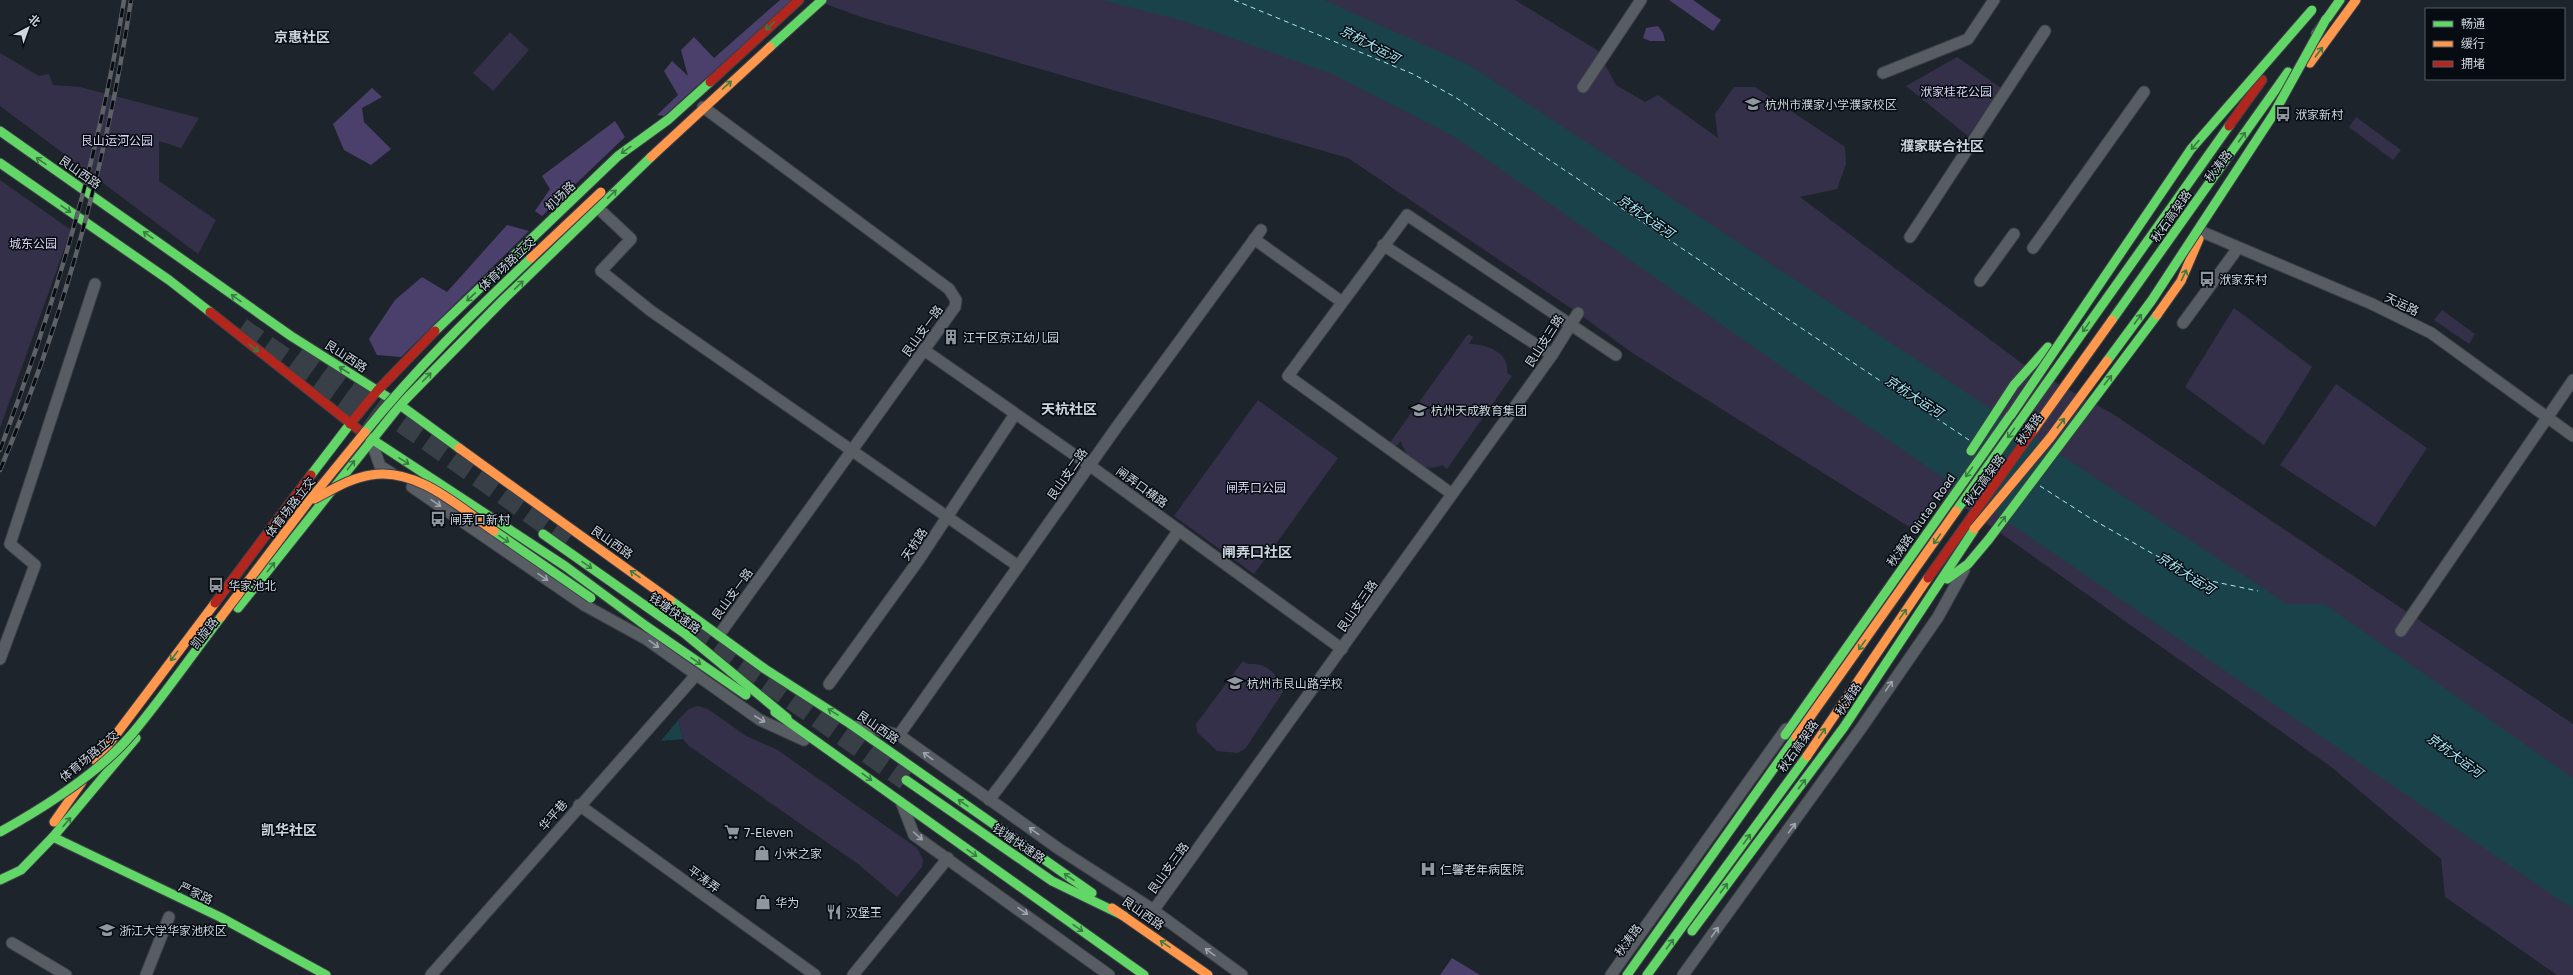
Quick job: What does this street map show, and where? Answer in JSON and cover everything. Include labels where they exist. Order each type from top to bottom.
[{"type":"main road","name":"机场路","points":[[350,424],[377,391],[432,334],[618,156],[669,119],[798,0]]},
{"type":"main road","points":[[400,406],[475,328],[598,208],[701,109],[822,0]]},
{"type":"main road","name":"秋涛路","points":[[2041,373],[2104,290],[2164,202],[2310,0]]},
{"type":"main road","name":"秋石高架路","points":[[1627,975],[2319,0]]},
{"type":"main road","name":"秋石高架路","points":[[1647,975],[1797,770],[1905,611],[2340,0]]},
{"type":"main road","name":"秋涛路","points":[[1687,937],[1844,727],[1974,529],[2067,397],[2141,299],[2204,207],[2356,0]]},
{"type":"main road","points":[[2011,415],[2191,149],[2312,10]]},
{"type":"main road","points":[[1974,529],[2050,438],[2152,300],[2273,115],[2326,19]]},
{"type":"main road","name":"体育场路立交","points":[[0,832],[42,809],[83,779],[131,735],[308,502],[399,390],[431,356],[603,189],[701,109]]},
{"type":"main road","points":[[632,158],[669,119]]},
{"type":"main road","name":"艮山西路","points":[[0,132],[291,336],[400,406],[765,669],[849,722],[1208,975]]},
{"type":"main road","points":[[0,162],[169,280],[371,440],[565,566],[646,626],[743,693],[787,718],[901,802],[1144,975]]},
{"type":"main road","points":[[1967,457],[2011,390],[2058,336],[2110,263],[2164,202]]},
{"type":"main road","points":[[1936,586],[1968,564],[1978,552],[2181,281],[2198,243],[2204,207]]},
{"type":"main road","name":"秋涛路 Qiutao Road","points":[[1820,682],[2041,373]]},
{"type":"main road","name":"凯旋路","points":[[0,880],[21,870],[53,838],[118,761],[371,440],[400,406]]},
{"type":"main road","name":"凯旋路","points":[[21,870],[109,743],[350,424]]},
{"type":"main road","points":[[308,502],[358,476],[376,474],[405,477],[431,488],[591,598],[646,626]]},
{"type":"main road","points":[[1937,518],[1943,496],[1955,476]]},
{"type":"main road","name":"钱塘快速路","points":[[544,534],[684,633],[787,718]]},
{"type":"main road","name":"秋涛路","points":[[1618,975],[1744,798],[1820,682]]},
{"type":"main road","name":"钱塘快速路","points":[[906,780],[1052,881],[1124,916]]},
{"type":"main road","name":"严家路","points":[[53,838],[220,917],[326,975]]},
{"type":"main road","points":[[1659,975],[1678,950]]},
{"type":"street","points":[[1583,87],[1641,0]]},
{"type":"street","points":[[1883,73],[1968,39],[1994,0]]},
{"type":"street","points":[[1910,237],[2045,31]]},
{"type":"street","points":[[2033,248],[2144,92]]},
{"type":"street","name":"艮山支一路","points":[[701,109],[949,289],[956,300],[955,307],[719,635]]},
{"type":"street","points":[[598,208],[631,239],[601,271],[651,312],[1018,566]]},
{"type":"street","points":[[1452,494],[1288,376],[1407,215],[1616,354]]},
{"type":"street","name":"天运路","points":[[2200,231],[2372,304],[2431,333],[2546,418],[2573,436]]},
{"type":"street","points":[[1980,281],[2014,234]]},
{"type":"street","name":"艮山支二路","points":[[900,735],[1089,465],[1258,235],[1342,302]]},
{"type":"street","points":[[1383,246],[1552,355]]},
{"type":"street","points":[[2183,323],[2238,248]]},
{"type":"street","points":[[0,659],[35,565],[10,544],[95,284]]},
{"type":"street","name":"艮山支三路","points":[[1153,911],[1552,355],[1578,313]]},
{"type":"street","name":"闸弄口横路","points":[[924,350],[1089,465],[1342,649]]},
{"type":"street","points":[[2401,631],[2573,380]]},
{"type":"street","name":"天杭路","points":[[829,684],[918,561],[1015,414]]},
{"type":"street","points":[[371,440],[380,466],[584,605],[646,639],[760,720],[835,754]]},
{"type":"street","points":[[989,800],[1066,696],[1105,634],[1179,530]]},
{"type":"street","points":[[1683,975],[1796,822],[1938,616],[1968,564]]},
{"type":"street","name":"华平巷","points":[[431,975],[579,805],[696,675]]},
{"type":"street","points":[[1611,975],[1738,794],[1820,682]]},
{"type":"street","points":[[1844,727],[1879,700]]},
{"type":"street","points":[[849,722],[900,735],[989,800],[1065,853],[1153,911],[1242,975]]},
{"type":"street","points":[[901,802],[914,835],[1109,975]]},
{"type":"street","name":"平涛弄","points":[[579,805],[815,975]]},
{"type":"street","points":[[853,975],[948,858]]},
{"type":"street","points":[[146,975],[169,917]]},
{"type":"street","points":[[12,943],[66,975]]},
{"type":"green space","points":[[815,0],[1515,0],[1597,50],[1616,85],[1645,102],[1658,95],[1718,138],[1715,114],[1734,87],[1755,87],[1845,147],[1846,164],[1837,189],[1800,197],[2024,365],[2113,414],[2573,724],[2573,975],[2557,975],[2445,897],[2441,859],[2330,766],[1938,489],[1914,530],[1631,352],[1578,313],[1348,158],[861,17]]},
{"type":"green space","points":[[510,32],[529,50],[493,91],[473,73]]},
{"type":"green space","name":"艮山运河公园","points":[[0,53],[39,76],[49,74],[53,85],[80,87],[199,118],[181,148],[159,141],[159,181],[216,220],[198,254],[0,106]]},
{"type":"green space","name":"洑家桂花公园","points":[[1957,57],[2001,88],[1968,136],[1906,86]]},
{"type":"green space","points":[[2356,117],[2401,150],[2393,160],[2349,127]]},
{"type":"green space","name":"城东公园","points":[[0,180],[71,230],[0,428]]},
{"type":"green space","points":[[2234,308],[2312,367],[2264,445],[2185,387]]},
{"type":"green space","points":[[2442,310],[2475,334],[2469,344],[2434,320]]},
{"type":"green space","points":[[1468,334],[1473,337],[1469,344],[1476,344],[1489,348],[1501,355],[1507,366],[1507,373],[1512,376],[1447,469],[1442,465],[1429,468],[1422,466],[1411,459],[1403,448],[1401,441],[1395,447],[1389,444]]},
{"type":"green space","points":[[2336,384],[2427,448],[2375,527],[2280,465]]},
{"type":"green space","name":"闸弄口公园","points":[[1258,400],[1338,458],[1254,574],[1174,516]]},
{"type":"green space","points":[[1243,661],[1249,664],[1261,665],[1270,670],[1279,682],[1283,692],[1245,749],[1238,753],[1217,751],[1197,732],[1196,724]]},
{"type":"green space","points":[[698,706],[708,709],[746,736],[776,749],[917,848],[923,859],[922,867],[897,897],[858,864],[689,746],[683,739],[678,720],[689,709]]},
{"type":"shaded area","points":[[780,0],[792,0],[664,116],[657,115],[678,95],[664,71],[672,61],[688,76],[681,50],[694,37],[714,58]]},
{"type":"shaded area","points":[[1669,0],[1693,0],[1721,20],[1713,31]]},
{"type":"shaded area","points":[[1658,26],[1663,33],[1665,41],[1650,41],[1643,38],[1646,28]]},
{"type":"shaded area","points":[[372,88],[382,97],[362,108],[364,122],[391,149],[371,165],[344,150],[333,124]]},
{"type":"shaded area","points":[[615,121],[625,137],[542,216],[535,211],[550,189],[542,176]]},
{"type":"shaded area","points":[[507,225],[529,231],[401,357],[377,355],[369,339],[395,300],[422,277],[447,292]]},
{"type":"shaded area","points":[[1452,958],[1480,975],[1440,975]]},
{"type":"water","name":"京杭大运河","points":[[1102,0],[1324,0],[1469,65],[2287,604],[2324,604],[2573,778],[2573,909],[1805,383],[1455,137],[1332,74],[1184,21]]},
{"type":"water","points":[[678,720],[683,739],[661,741]]},
{"type":"ferry route","points":[[1234,0],[1413,74],[1455,97],[1969,440]]},
{"type":"ferry route","points":[[2040,486],[2090,518],[2155,555],[2211,581],[2258,591]]},
{"type":"tunnel","points":[[241,328],[375,421]]},
{"type":"tunnel","points":[[301,351],[568,540]]},
{"type":"tunnel","points":[[691,628],[906,780]]},
{"type":"railway","points":[[0,450],[39,340],[74,228],[102,115],[124,0]]},
{"type":"railway","points":[[0,470],[23,414],[44,356],[80,239],[96,180],[109,120],[131,0]]},
{"type":"traffic: fast","points":[[770,47],[822,0]]},
{"type":"traffic: fast","points":[[2316,34],[2340,0]]},
{"type":"traffic: fast","points":[[2011,415],[2191,149],[2312,10]]},
{"type":"traffic: fast","points":[[2107,361],[2152,300],[2273,115],[2326,19]]},
{"type":"traffic: fast","points":[[2112,320],[2288,72]]},
{"type":"traffic: fast","points":[[435,331],[618,156],[669,119],[710,82]]},
{"type":"traffic: fast","points":[[1956,511],[2229,126]]},
{"type":"traffic: fast","points":[[0,131],[291,336],[400,405],[459,448]]},
{"type":"traffic: fast","points":[[400,405],[502,301],[651,157]]},
{"type":"traffic: fast","points":[[0,163],[169,280],[210,312]]},
{"type":"traffic: fast","points":[[365,432],[384,409],[445,343],[531,258]]},
{"type":"traffic: fast","points":[[1947,579],[1968,564],[1989,539],[2157,315]]},
{"type":"traffic: fast","points":[[1971,451],[2014,385],[2048,347]]},
{"type":"traffic: fast","points":[[1785,735],[2019,403]]},
{"type":"traffic: fast","points":[[238,608],[400,405]]},
{"type":"traffic: fast","points":[[311,475],[350,424]]},
{"type":"traffic: fast","points":[[364,434],[565,566],[646,626],[746,695]]},
{"type":"traffic: fast","points":[[1692,931],[1844,727],[1974,530]]},
{"type":"traffic: fast","points":[[494,531],[591,598]]},
{"type":"traffic: fast","points":[[543,534],[684,633],[787,718]]},
{"type":"traffic: fast","points":[[670,600],[765,669],[849,723],[1092,893]]},
{"type":"traffic: fast","points":[[0,832],[53,801],[87,776],[118,749],[155,706],[221,617]]},
{"type":"traffic: fast","points":[[775,712],[1144,975]]},
{"type":"traffic: fast","points":[[1627,975],[1796,737]]},
{"type":"traffic: fast","points":[[0,880],[21,870],[53,837],[136,738]]},
{"type":"traffic: fast","points":[[1647,975],[1807,756]]},
{"type":"traffic: fast","points":[[906,780],[1052,881],[1124,916]]},
{"type":"traffic: fast","points":[[53,837],[220,917],[326,975]]},
{"type":"traffic: slow","points":[[2310,63],[2356,0]]},
{"type":"traffic: slow","points":[[651,157],[770,47]]},
{"type":"traffic: slow","points":[[531,258],[601,192]]},
{"type":"traffic: slow","points":[[2157,315],[2181,281],[2199,239]]},
{"type":"traffic: slow","points":[[2032,432],[2112,320]]},
{"type":"traffic: slow","points":[[1974,529],[2050,438],[2107,361]]},
{"type":"traffic: slow","points":[[221,617],[308,502],[365,432]]},
{"type":"traffic: slow","points":[[459,448],[670,600]]},
{"type":"traffic: slow","points":[[314,499],[341,485],[371,475],[388,474],[405,477],[437,491],[494,531]]},
{"type":"traffic: slow","points":[[1796,737],[1956,511]]},
{"type":"traffic: slow","points":[[1807,756],[1928,578]]},
{"type":"traffic: slow","points":[[96,761],[215,603]]},
{"type":"traffic: slow","points":[[54,822],[82,782]]},
{"type":"traffic: slow","points":[[1112,908],[1208,975]]},
{"type":"traffic: jam","points":[[710,82],[799,0]]},
{"type":"traffic: jam","points":[[2229,126],[2262,80]]},
{"type":"traffic: jam","points":[[210,312],[364,434]]},
{"type":"traffic: jam","points":[[350,424],[377,391],[435,331]]},
{"type":"traffic: jam","points":[[1928,578],[2032,432]]},
{"type":"traffic: jam","points":[[215,603],[311,475]]},
{"type":"place","name":"杭州市濮家小学濮家校区","points":[[1753,104]]},
{"type":"place","name":"洑家新村","points":[[2283,114]]},
{"type":"place","name":"洑家东村","points":[[2207,279]]},
{"type":"place","name":"江干区京江幼儿园","points":[[951,337]]},
{"type":"place","name":"杭州天成教育集团","points":[[1419,410]]},
{"type":"place","name":"闸弄口新村","points":[[438,519]]},
{"type":"place","name":"华家池北","points":[[216,585]]},
{"type":"place","name":"杭州市艮山路学校","points":[[1235,683]]},
{"type":"place","name":"7-Eleven","points":[[732,832]]},
{"type":"place","name":"小米之家","points":[[762,853]]},
{"type":"place","name":"仁馨老年病医院","points":[[1428,869]]},
{"type":"place","name":"华为","points":[[763,902]]},
{"type":"place","name":"汉堡王","points":[[834,912]]},
{"type":"place","name":"浙江大学华家池校区","points":[[107,930]]},
{"type":"district","name":"京惠社区","points":[[302,36]]},
{"type":"district","name":"濮家联合社区","points":[[1942,145]]},
{"type":"district","name":"天杭社区","points":[[1069,408]]},
{"type":"district","name":"闸弄口社区","points":[[1257,551]]},
{"type":"district","name":"凯华社区","points":[[289,829]]}]
